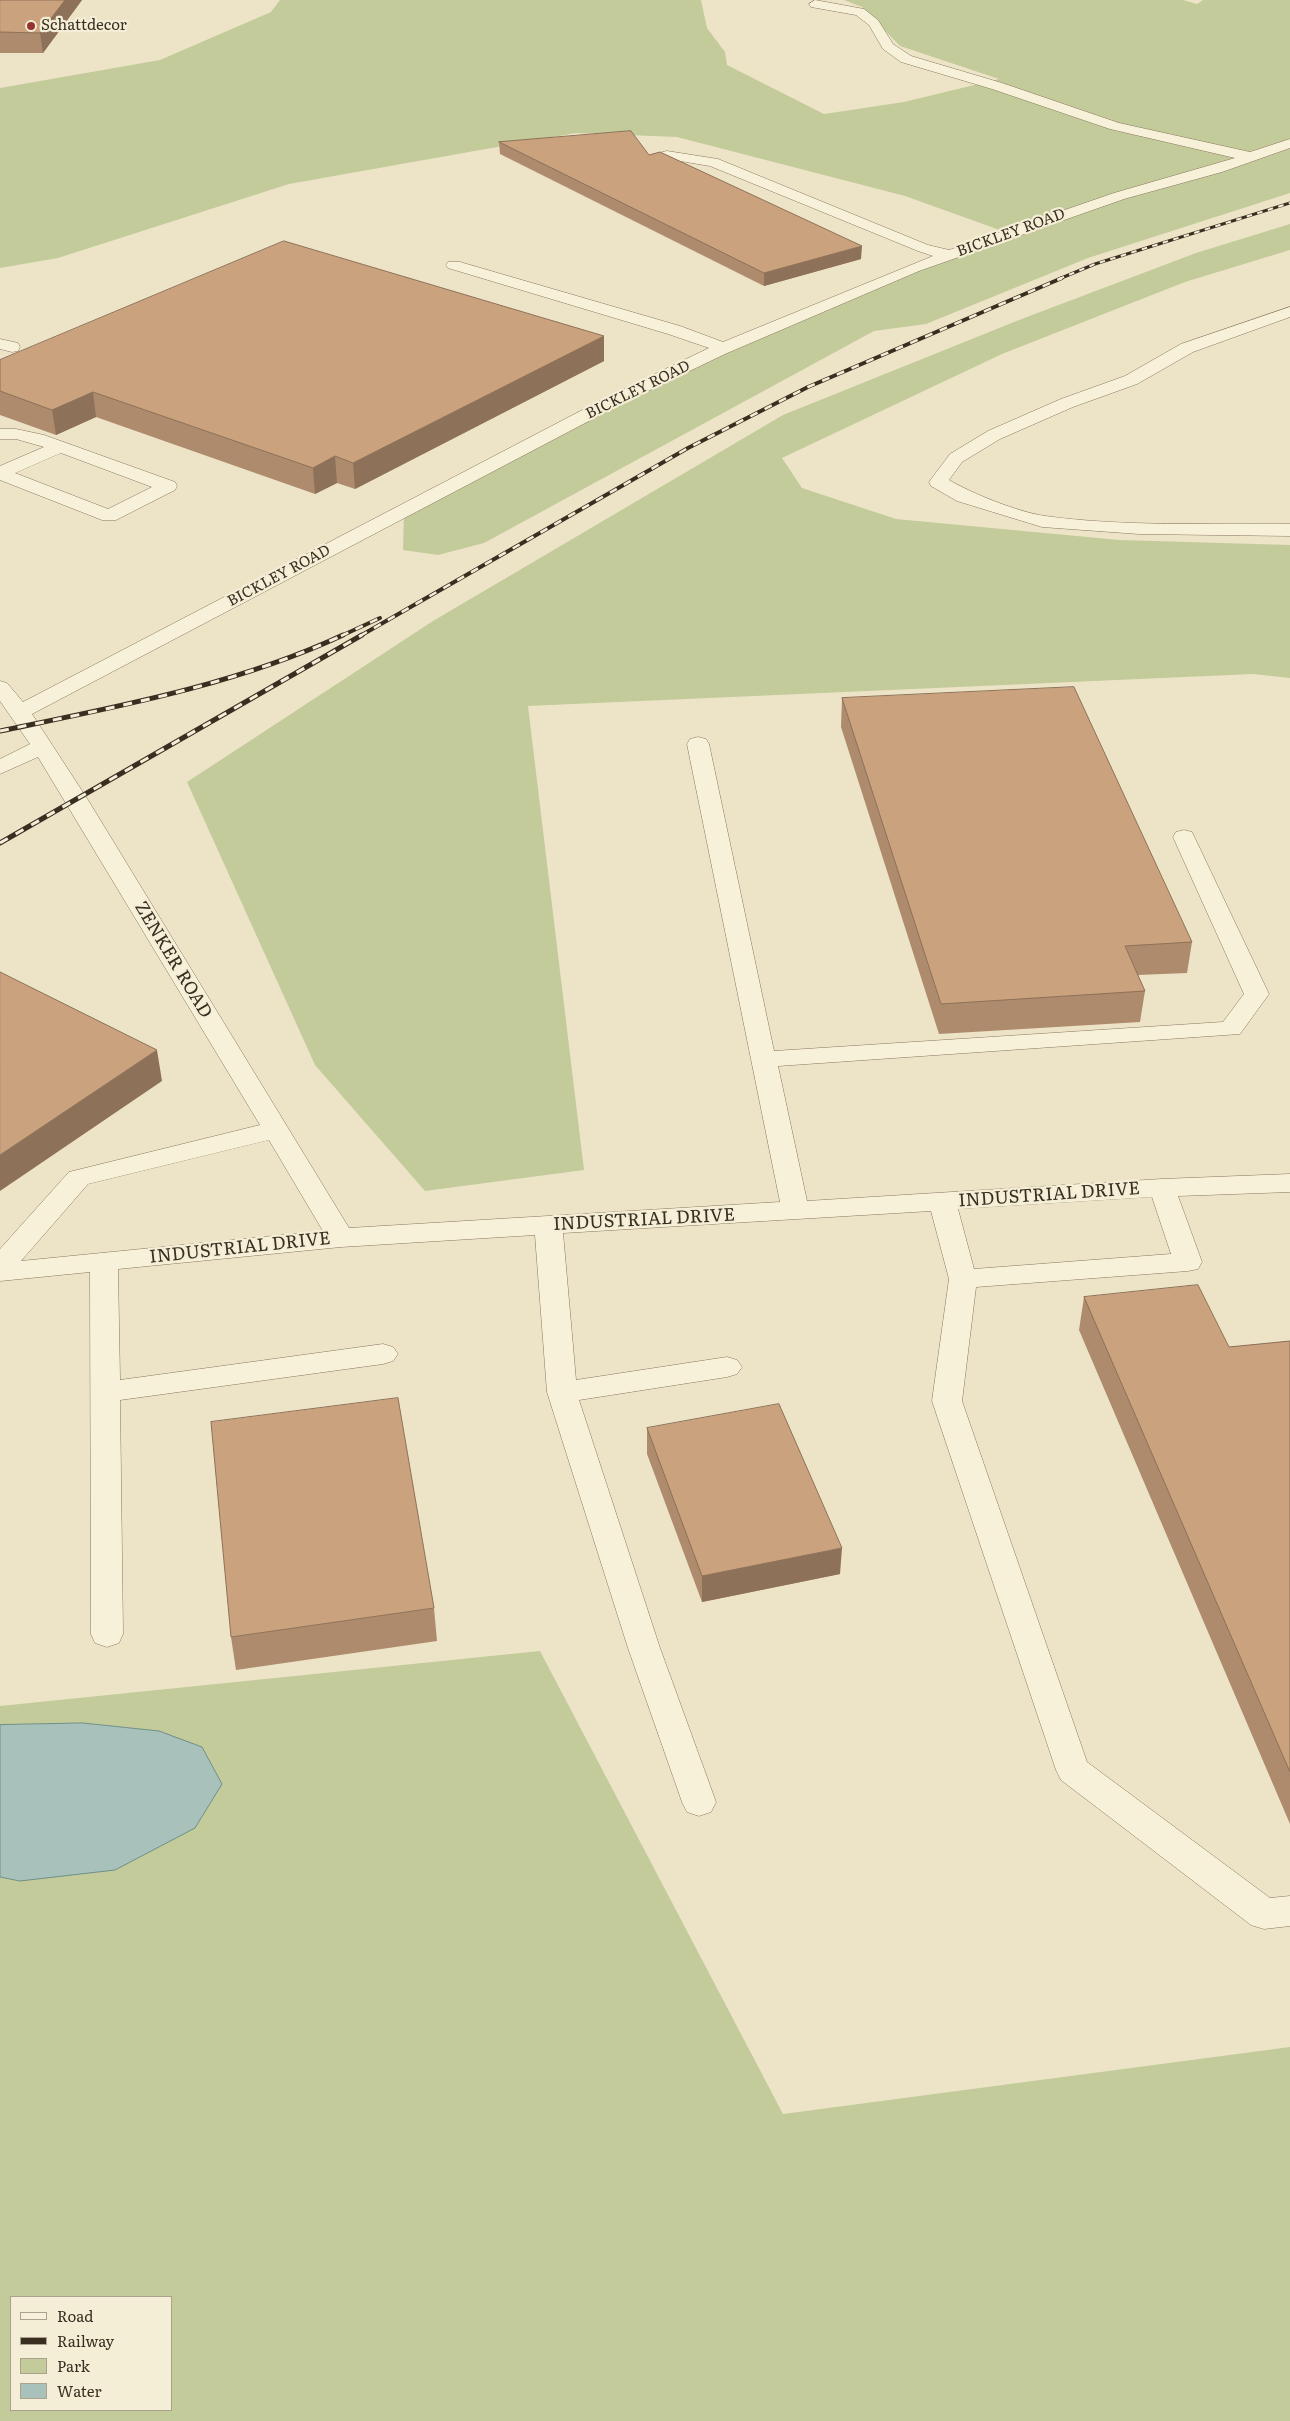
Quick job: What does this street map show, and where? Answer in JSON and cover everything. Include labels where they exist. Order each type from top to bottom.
[{"type":"street","points":[[815,4],[860,12],[874,23],[888,46],[906,59],[997,86],[1115,126],[1250,157]]},
{"type":"street","name":"BICKLEY ROAD","points":[[20,712],[619,398],[724,348],[826,304],[948,256],[1118,196],[1218,169],[1290,144]]},
{"type":"street","points":[[667,155],[714,162],[923,248],[948,256]]},
{"type":"street","points":[[454,265],[674,330],[724,348]]},
{"type":"street","points":[[1290,312],[1187,348],[1131,380],[1067,403],[994,435],[956,458],[938,482],[964,497],[1042,521],[1140,528],[1290,530]]},
{"type":"street","points":[[0,434],[16,434],[60,447],[168,486],[109,516],[0,474]]},
{"type":"street","points":[[0,474],[60,447]]},
{"type":"street","name":"ZENKER ROAD","points":[[0,687],[20,712],[77,800],[341,1238]]},
{"type":"street","points":[[698,744],[794,1211]]},
{"type":"street","points":[[0,767],[42,746]]},
{"type":"street","points":[[763,1059],[1231,1029],[1256,994],[1184,836]]},
{"type":"street","points":[[0,1267],[79,1178],[276,1130]]},
{"type":"street","name":"INDUSTRIAL DRIVE","points":[[0,1272],[341,1238],[1162,1188],[1290,1183]]},
{"type":"street","points":[[963,1279],[1188,1262],[1162,1188]]},
{"type":"street","points":[[942,1202],[963,1279],[947,1401],[1073,1770],[1264,1914],[1290,1911]]},
{"type":"street","points":[[548,1226],[562,1392],[644,1648],[699,1802]]},
{"type":"street","points":[[104,1262],[107,1634]]},
{"type":"street","points":[[104,1392],[383,1354]]},
{"type":"street","points":[[562,1392],[727,1367]]},
{"type":"green space","points":[[280,0],[701,0],[707,28],[725,52],[727,65],[824,114],[904,102],[999,79],[900,46],[862,7],[844,0],[1183,0],[1197,4],[1203,0],[1290,0],[1290,193],[1088,258],[926,324],[874,331],[484,543],[438,555],[403,550],[404,511],[619,398],[1008,233],[905,196],[677,137],[576,133],[289,184],[58,258],[0,268],[0,88],[160,60],[271,12]]},
{"type":"green space","points":[[1290,224],[1290,250],[1185,282],[1002,354],[782,458],[802,488],[896,519],[1119,540],[1290,545],[1290,678],[1253,674],[528,706],[584,1170],[425,1191],[315,1065],[187,782],[433,621],[783,415],[1019,320],[1196,253]]},
{"type":"green space","points":[[540,1651],[783,2114],[1290,2047],[1290,2421],[0,2421],[0,1877],[21,1881],[159,1731],[83,1723],[0,1725],[0,1706]]},
{"type":"water","points":[[83,1723],[159,1731],[202,1747],[222,1784],[195,1828],[115,1870],[20,1881],[0,1877],[0,1725]]},
{"type":"building","points":[[0,0],[65,0],[40,33],[0,32]]},
{"type":"building","points":[[631,131],[649,155],[660,152],[862,246],[764,273],[499,142]]},
{"type":"building","points":[[284,241],[604,336],[353,463],[335,456],[313,468],[93,392],[52,410],[0,391],[0,360]]},
{"type":"building","points":[[1074,687],[1192,942],[1125,946],[1145,991],[941,1004],[842,698]]},
{"type":"building","points":[[0,972],[157,1050],[0,1155]]},
{"type":"building","points":[[1198,1285],[1229,1347],[1290,1341],[1290,1772],[1084,1297]]},
{"type":"building","points":[[398,1398],[434,1608],[231,1637],[211,1422]]},
{"type":"building","points":[[779,1404],[842,1548],[702,1576],[647,1428]]},
{"type":"railway","points":[[1059,279],[1095,264],[1290,203]]},
{"type":"railway","points":[[360,636],[688,448],[808,387],[1062,278]]},
{"type":"railway","points":[[341,636],[380,618]]},
{"type":"railway","points":[[0,731],[175,693],[218,681],[261,668],[343,635]]},
{"type":"railway","points":[[0,843],[362,635]]},
{"type":"place","name":"Schattdecor","points":[[31,26]]}]
